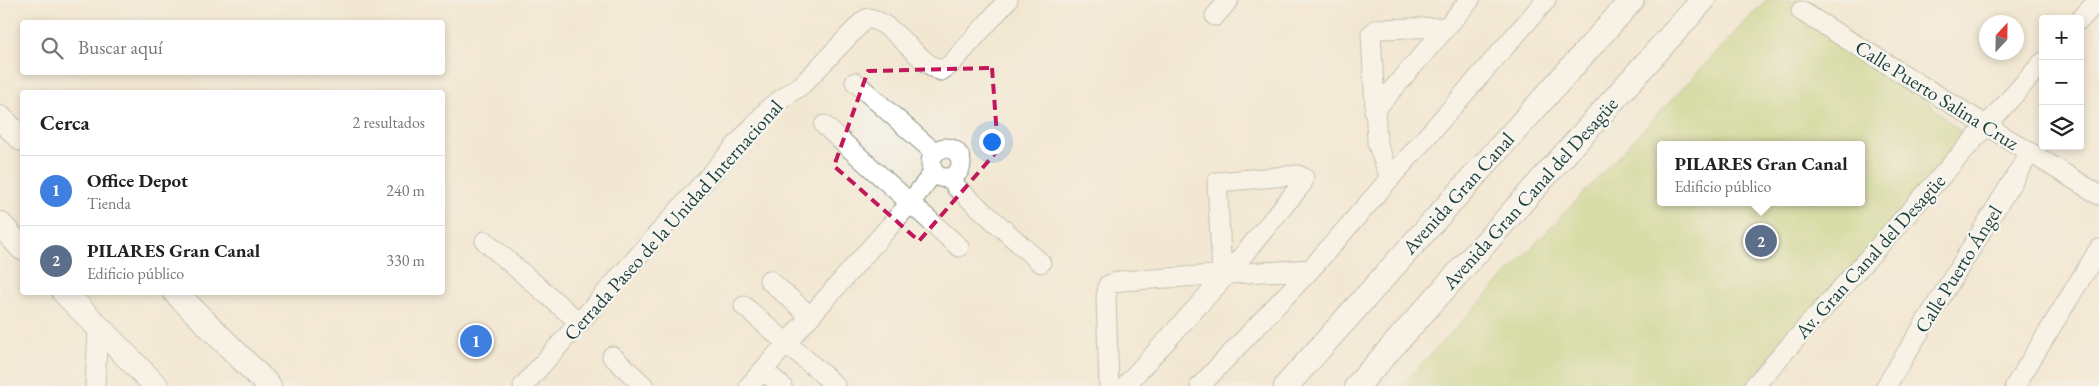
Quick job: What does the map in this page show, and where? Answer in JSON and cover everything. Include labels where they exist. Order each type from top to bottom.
[{"type":"main road","name":"Avenida Gran Canal","points":[[1286,386],[1632,0]]},
{"type":"main road","name":"Avenida Gran Canal del Desagüe","points":[[1357,386],[1703,0]]},
{"type":"main road","points":[[0,118],[20,137]]},
{"type":"main road","points":[[0,224],[20,246]]},
{"type":"main road","points":[[67,295],[152,385]]},
{"type":"main road","points":[[178,295],[269,386]]},
{"type":"street","name":"Cerrada Paseo de la Unidad Internacional","points":[[523,386],[770,107],[803,84],[860,24],[869,18],[880,22],[928,64],[941,70],[951,64],[1008,0]]},
{"type":"street","points":[[1215,16],[1229,0]]},
{"type":"street","points":[[1374,111],[1470,0]]},
{"type":"street","points":[[1200,386],[1311,268],[1546,0]]},
{"type":"street","points":[[2084,16],[2098,0]]},
{"type":"street","name":"Calle Puerto Salina Cruz","points":[[1801,11],[2099,195]]},
{"type":"street","points":[[1390,179],[1377,142],[1371,38],[1373,30],[1445,27]]},
{"type":"street","name":"Av. Gran Canal del Desagüe","points":[[1754,386],[2039,66]]},
{"type":"street","points":[[855,82],[935,153]]},
{"type":"street","points":[[824,125],[959,247]]},
{"type":"street","points":[[944,148],[958,154],[960,169],[952,177],[942,178],[934,172],[931,162],[935,153],[944,148]]},
{"type":"street","name":"Calle Puerto Ángel","points":[[1886,386],[2030,153]]},
{"type":"street","points":[[749,386],[910,203],[934,172]]},
{"type":"street","points":[[1125,386],[1225,273],[1302,184],[1304,178],[1301,176],[1217,182],[1225,273]]},
{"type":"street","points":[[952,177],[956,187],[1041,262]]},
{"type":"street","points":[[485,241],[580,322]]},
{"type":"street","points":[[2015,386],[2099,249]]},
{"type":"street","points":[[1109,386],[1106,298],[1108,284],[1225,273],[1311,268]]},
{"type":"street","points":[[769,280],[810,316]]},
{"type":"street","points":[[744,306],[835,385]]},
{"type":"street","points":[[95,386],[98,329]]},
{"type":"street","points":[[612,356],[644,386]]},
{"type":"street","points":[[763,370],[782,386]]},
{"type":"highlighted area","points":[[992,68],[998,150],[919,241],[834,166],[868,71]]},
{"type":"green space","points":[[1766,0],[1808,0],[1970,140],[1743,386],[1401,386]]},
{"type":"place","name":"PILARES Gran Canal","points":[[1761,241]]},
{"type":"place","name":"Office Depot","points":[[476,341]]}]
